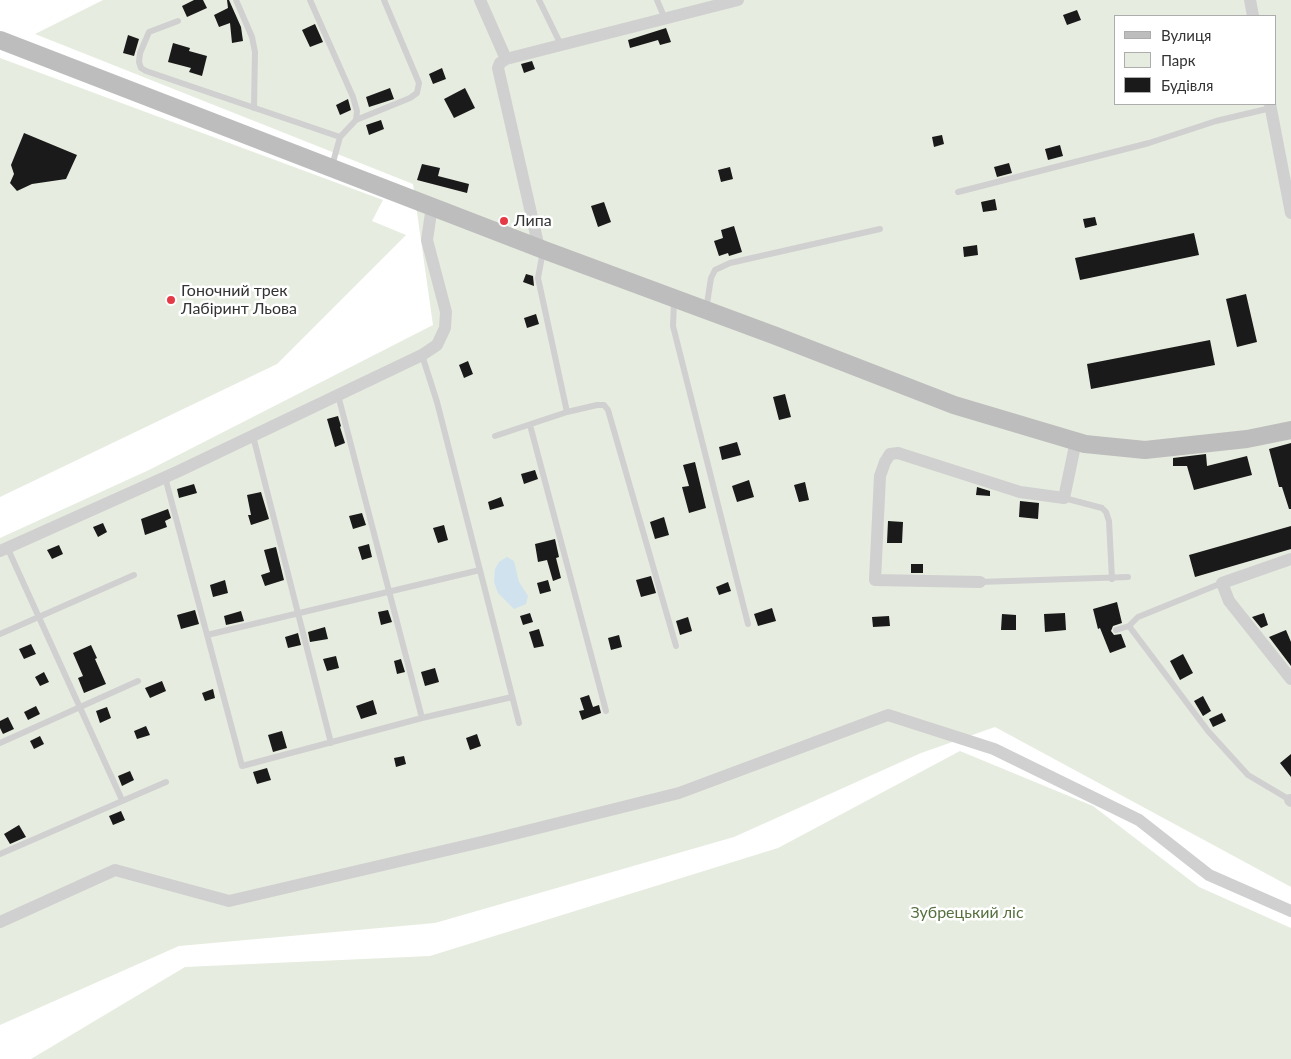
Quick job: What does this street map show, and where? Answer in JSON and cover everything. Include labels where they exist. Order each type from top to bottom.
[{"type":"street","points":[[480,0],[506,59]]},
{"type":"street","points":[[542,249],[498,68],[500,62],[738,0]]},
{"type":"street","points":[[1250,0],[1253,15]]},
{"type":"street","points":[[0,40],[542,249],[954,405],[1085,444],[1146,450],[1248,440],[1291,430]]},
{"type":"street","points":[[1270,106],[1291,213]]},
{"type":"street","points":[[4,549],[253,436],[422,355],[437,345],[445,328],[446,312],[427,240],[432,206]]},
{"type":"street","points":[[980,582],[875,580],[880,476],[890,454],[898,453],[1020,492],[1064,498],[1076,441]]},
{"type":"street","points":[[1291,559],[1222,583],[1229,601],[1291,679]]},
{"type":"street","points":[[0,922],[115,870],[229,900],[490,840],[679,793],[888,715],[994,749],[1139,820],[1209,876],[1291,912]]},
{"type":"lane","points":[[236,0],[252,37],[255,52],[254,108]]},
{"type":"lane","points":[[310,0],[353,97],[357,112],[356,120]]},
{"type":"lane","points":[[332,168],[340,137],[356,120],[410,98],[417,93],[419,83],[384,0]]},
{"type":"lane","points":[[539,0],[561,45]]},
{"type":"lane","points":[[657,0],[665,18]]},
{"type":"lane","points":[[178,21],[149,32],[140,53],[139,62],[141,68],[340,137]]},
{"type":"lane","points":[[958,192],[1149,143],[1270,106]]},
{"type":"lane","points":[[706,311],[711,278],[715,270],[730,263],[880,229]]},
{"type":"lane","points":[[542,249],[538,278],[567,412]]},
{"type":"lane","points":[[674,299],[673,326],[687,388],[748,624]]},
{"type":"lane","points":[[422,355],[437,402],[519,723]]},
{"type":"lane","points":[[338,395],[422,718]]},
{"type":"lane","points":[[495,436],[567,412],[604,405],[608,410],[676,646]]},
{"type":"lane","points":[[530,425],[606,711]]},
{"type":"lane","points":[[253,436],[331,742]]},
{"type":"lane","points":[[165,477],[242,766],[422,718],[512,697]]},
{"type":"lane","points":[[1064,498],[1102,508],[1106,512],[1109,521],[1112,579]]},
{"type":"lane","points":[[4,549],[39,617],[122,800]]},
{"type":"lane","points":[[208,635],[480,570]]},
{"type":"lane","points":[[0,634],[134,575]]},
{"type":"lane","points":[[980,582],[1128,577]]},
{"type":"lane","points":[[1116,630],[1129,626],[1138,617],[1222,583]]},
{"type":"lane","points":[[1129,626],[1208,731],[1248,775],[1290,800]]},
{"type":"lane","points":[[0,743],[138,681]]},
{"type":"lane","points":[[0,854],[166,782]]},
{"type":"green space","points":[[103,0],[1291,0],[1291,887],[995,727],[921,753],[734,837],[435,923],[179,946],[0,1025],[0,538],[149,470],[433,325],[413,184],[35,34]]},
{"type":"green space","name":"Гоночний трек Лабіринт Льова","points":[[0,58],[383,200],[372,221],[406,235],[277,364],[0,497]]},
{"type":"green space","name":"Зубрецький ліс","points":[[960,751],[1093,806],[1199,887],[1291,928],[1291,1059],[31,1059],[185,967],[430,956],[778,848]]},
{"type":"water","points":[[507,557],[514,561],[519,582],[528,596],[526,604],[514,609],[498,593],[494,582],[495,569],[499,562]]},
{"type":"building","points":[[194,0],[203,0],[207,8],[187,17],[182,6]]},
{"type":"building","points":[[227,0],[229,0],[241,27],[243,41],[232,43],[230,23],[219,27],[214,15],[228,8]]},
{"type":"building","points":[[1077,10],[1081,20],[1067,25],[1063,15]]},
{"type":"building","points":[[315,24],[323,42],[310,47],[302,30]]},
{"type":"building","points":[[666,28],[671,42],[660,45],[658,40],[630,48],[628,40]]},
{"type":"building","points":[[128,35],[139,39],[134,56],[123,53]]},
{"type":"building","points":[[173,43],[190,48],[189,51],[207,56],[202,76],[189,72],[191,68],[168,62]]},
{"type":"building","points":[[532,61],[535,69],[524,73],[521,64]]},
{"type":"building","points":[[442,68],[446,79],[433,84],[429,74]]},
{"type":"building","points":[[390,88],[394,99],[369,107],[366,97]]},
{"type":"building","points":[[465,88],[475,108],[454,118],[444,99]]},
{"type":"building","points":[[348,99],[351,110],[340,115],[336,105]]},
{"type":"building","points":[[381,120],[384,129],[369,135],[366,125]]},
{"type":"building","points":[[24,133],[77,155],[66,179],[32,184],[17,191],[10,183],[14,174],[11,165]]},
{"type":"building","points":[[942,135],[944,144],[934,147],[932,137]]},
{"type":"building","points":[[1060,145],[1063,156],[1048,160],[1045,149]]},
{"type":"building","points":[[1009,163],[1012,173],[997,177],[994,167]]},
{"type":"building","points":[[422,164],[440,168],[438,176],[469,184],[467,193],[417,180]]},
{"type":"building","points":[[730,167],[733,179],[721,182],[718,170]]},
{"type":"building","points":[[995,199],[997,210],[983,212],[981,202]]},
{"type":"building","points":[[604,202],[611,222],[598,227],[591,206]]},
{"type":"building","points":[[1095,217],[1097,225],[1085,228],[1083,219]]},
{"type":"building","points":[[734,226],[742,252],[729,256],[728,253],[719,256],[714,241],[723,238],[721,230]]},
{"type":"building","points":[[1194,233],[1199,255],[1080,280],[1075,258]]},
{"type":"building","points":[[977,245],[978,255],[964,257],[963,247]]},
{"type":"building","points":[[526,274],[533,276],[534,286],[523,282]]},
{"type":"building","points":[[1246,294],[1257,342],[1237,347],[1226,299]]},
{"type":"building","points":[[536,314],[539,324],[527,328],[524,318]]},
{"type":"building","points":[[1210,340],[1215,365],[1091,389],[1087,364]]},
{"type":"building","points":[[468,361],[473,374],[464,378],[459,365]]},
{"type":"building","points":[[785,394],[791,417],[779,420],[773,397]]},
{"type":"building","points":[[338,416],[345,443],[335,447],[327,419]]},
{"type":"building","points":[[737,442],[741,455],[722,460],[719,447]]},
{"type":"building","points":[[1291,443],[1291,509],[1289,509],[1282,487],[1279,487],[1269,449]]},
{"type":"building","points":[[1206,454],[1207,466],[1247,456],[1252,475],[1194,490],[1187,466],[1173,466],[1173,458]]},
{"type":"building","points":[[695,462],[706,508],[689,513],[682,487],[689,486],[683,465]]},
{"type":"building","points":[[535,470],[538,479],[524,484],[521,474]]},
{"type":"building","points":[[749,480],[754,497],[737,502],[732,486]]},
{"type":"building","points":[[805,482],[809,500],[799,502],[794,485]]},
{"type":"building","points":[[194,484],[197,493],[179,498],[177,489]]},
{"type":"building","points":[[977,487],[990,491],[990,496],[976,495]]},
{"type":"building","points":[[261,492],[269,519],[251,525],[248,515],[251,515],[247,495]]},
{"type":"building","points":[[501,497],[504,506],[490,510],[488,502]]},
{"type":"building","points":[[1020,501],[1039,503],[1038,519],[1019,517]]},
{"type":"building","points":[[168,509],[171,518],[165,521],[167,527],[145,535],[141,519]]},
{"type":"building","points":[[362,513],[366,525],[353,529],[349,516]]},
{"type":"building","points":[[664,517],[669,535],[655,539],[650,522]]},
{"type":"building","points":[[888,521],[903,522],[902,543],[887,543]]},
{"type":"building","points":[[103,523],[107,532],[98,537],[93,527]]},
{"type":"building","points":[[444,525],[448,540],[438,543],[433,528]]},
{"type":"building","points":[[1291,526],[1291,549],[1195,577],[1189,555]]},
{"type":"building","points":[[555,539],[559,557],[556,558],[561,578],[553,581],[547,560],[538,562],[535,544]]},
{"type":"building","points":[[369,544],[372,557],[362,560],[358,547]]},
{"type":"building","points":[[59,545],[63,554],[52,559],[47,550]]},
{"type":"building","points":[[276,547],[284,580],[265,586],[261,575],[270,572],[264,550]]},
{"type":"building","points":[[911,564],[923,564],[923,573],[911,573]]},
{"type":"building","points":[[651,576],[656,593],[641,597],[636,580]]},
{"type":"building","points":[[225,580],[228,593],[213,597],[210,585]]},
{"type":"building","points":[[548,580],[551,591],[540,594],[537,583]]},
{"type":"building","points":[[728,582],[731,591],[719,595],[716,587]]},
{"type":"building","points":[[1117,602],[1122,623],[1113,626],[1111,631],[1114,635],[1121,634],[1126,647],[1110,653],[1100,628],[1098,629],[1093,609]]},
{"type":"building","points":[[772,608],[776,621],[758,626],[754,614]]},
{"type":"building","points":[[195,610],[199,624],[181,629],[177,615]]},
{"type":"building","points":[[388,610],[392,622],[381,625],[378,612]]},
{"type":"building","points":[[241,611],[244,621],[226,625],[224,616]]},
{"type":"building","points":[[530,613],[533,622],[523,625],[520,616]]},
{"type":"building","points":[[1065,613],[1066,630],[1045,632],[1044,614]]},
{"type":"building","points":[[1264,613],[1268,625],[1261,628],[1252,617]]},
{"type":"building","points":[[1002,614],[1016,615],[1016,630],[1001,630]]},
{"type":"building","points":[[889,616],[890,626],[873,627],[872,617]]},
{"type":"building","points":[[688,617],[692,631],[680,635],[676,621]]},
{"type":"building","points":[[325,627],[328,639],[310,642],[308,632]]},
{"type":"building","points":[[539,629],[544,646],[534,648],[529,632]]},
{"type":"building","points":[[1286,630],[1291,642],[1291,666],[1269,637]]},
{"type":"building","points":[[298,633],[301,645],[288,648],[285,637]]},
{"type":"building","points":[[619,635],[622,647],[611,650],[608,638]]},
{"type":"building","points":[[31,644],[36,654],[24,659],[19,649]]},
{"type":"building","points":[[91,645],[106,684],[84,693],[78,678],[83,676],[73,653]]},
{"type":"building","points":[[1183,654],[1193,673],[1180,680],[1170,661]]},
{"type":"building","points":[[336,656],[339,668],[327,671],[323,659]]},
{"type":"building","points":[[401,659],[405,672],[397,674],[394,661]]},
{"type":"building","points":[[435,668],[439,682],[425,686],[421,672]]},
{"type":"building","points":[[44,672],[49,682],[40,686],[35,677]]},
{"type":"building","points":[[162,681],[166,691],[150,698],[145,688]]},
{"type":"building","points":[[213,689],[215,698],[205,701],[202,693]]},
{"type":"building","points":[[589,695],[593,707],[599,705],[601,713],[582,720],[579,711],[584,710],[580,698]]},
{"type":"building","points":[[1203,696],[1211,711],[1203,716],[1194,701]]},
{"type":"building","points":[[373,700],[377,714],[361,719],[356,706]]},
{"type":"building","points":[[36,706],[40,714],[28,720],[24,712]]},
{"type":"building","points":[[107,707],[111,718],[100,723],[96,711]]},
{"type":"building","points":[[1222,713],[1226,721],[1213,727],[1209,719]]},
{"type":"building","points":[[8,717],[14,729],[3,734],[0,728],[0,721]]},
{"type":"building","points":[[146,726],[150,735],[137,739],[134,731]]},
{"type":"building","points":[[282,731],[287,748],[273,752],[268,735]]},
{"type":"building","points":[[477,734],[481,746],[470,750],[466,738]]},
{"type":"building","points":[[40,736],[44,744],[34,749],[30,741]]},
{"type":"building","points":[[1291,754],[1291,777],[1280,763]]},
{"type":"building","points":[[404,756],[406,764],[396,767],[394,758]]},
{"type":"building","points":[[267,768],[271,780],[257,784],[253,772]]},
{"type":"building","points":[[130,771],[134,780],[122,786],[118,776]]},
{"type":"building","points":[[121,811],[125,820],[113,825],[109,816]]},
{"type":"building","points":[[19,825],[26,837],[10,844],[4,834]]},
{"type":"place","name":"Липа","points":[[504,221]]},
{"type":"place","name":"Гоночний трек Лабіринт Льова","points":[[171,300]]}]
